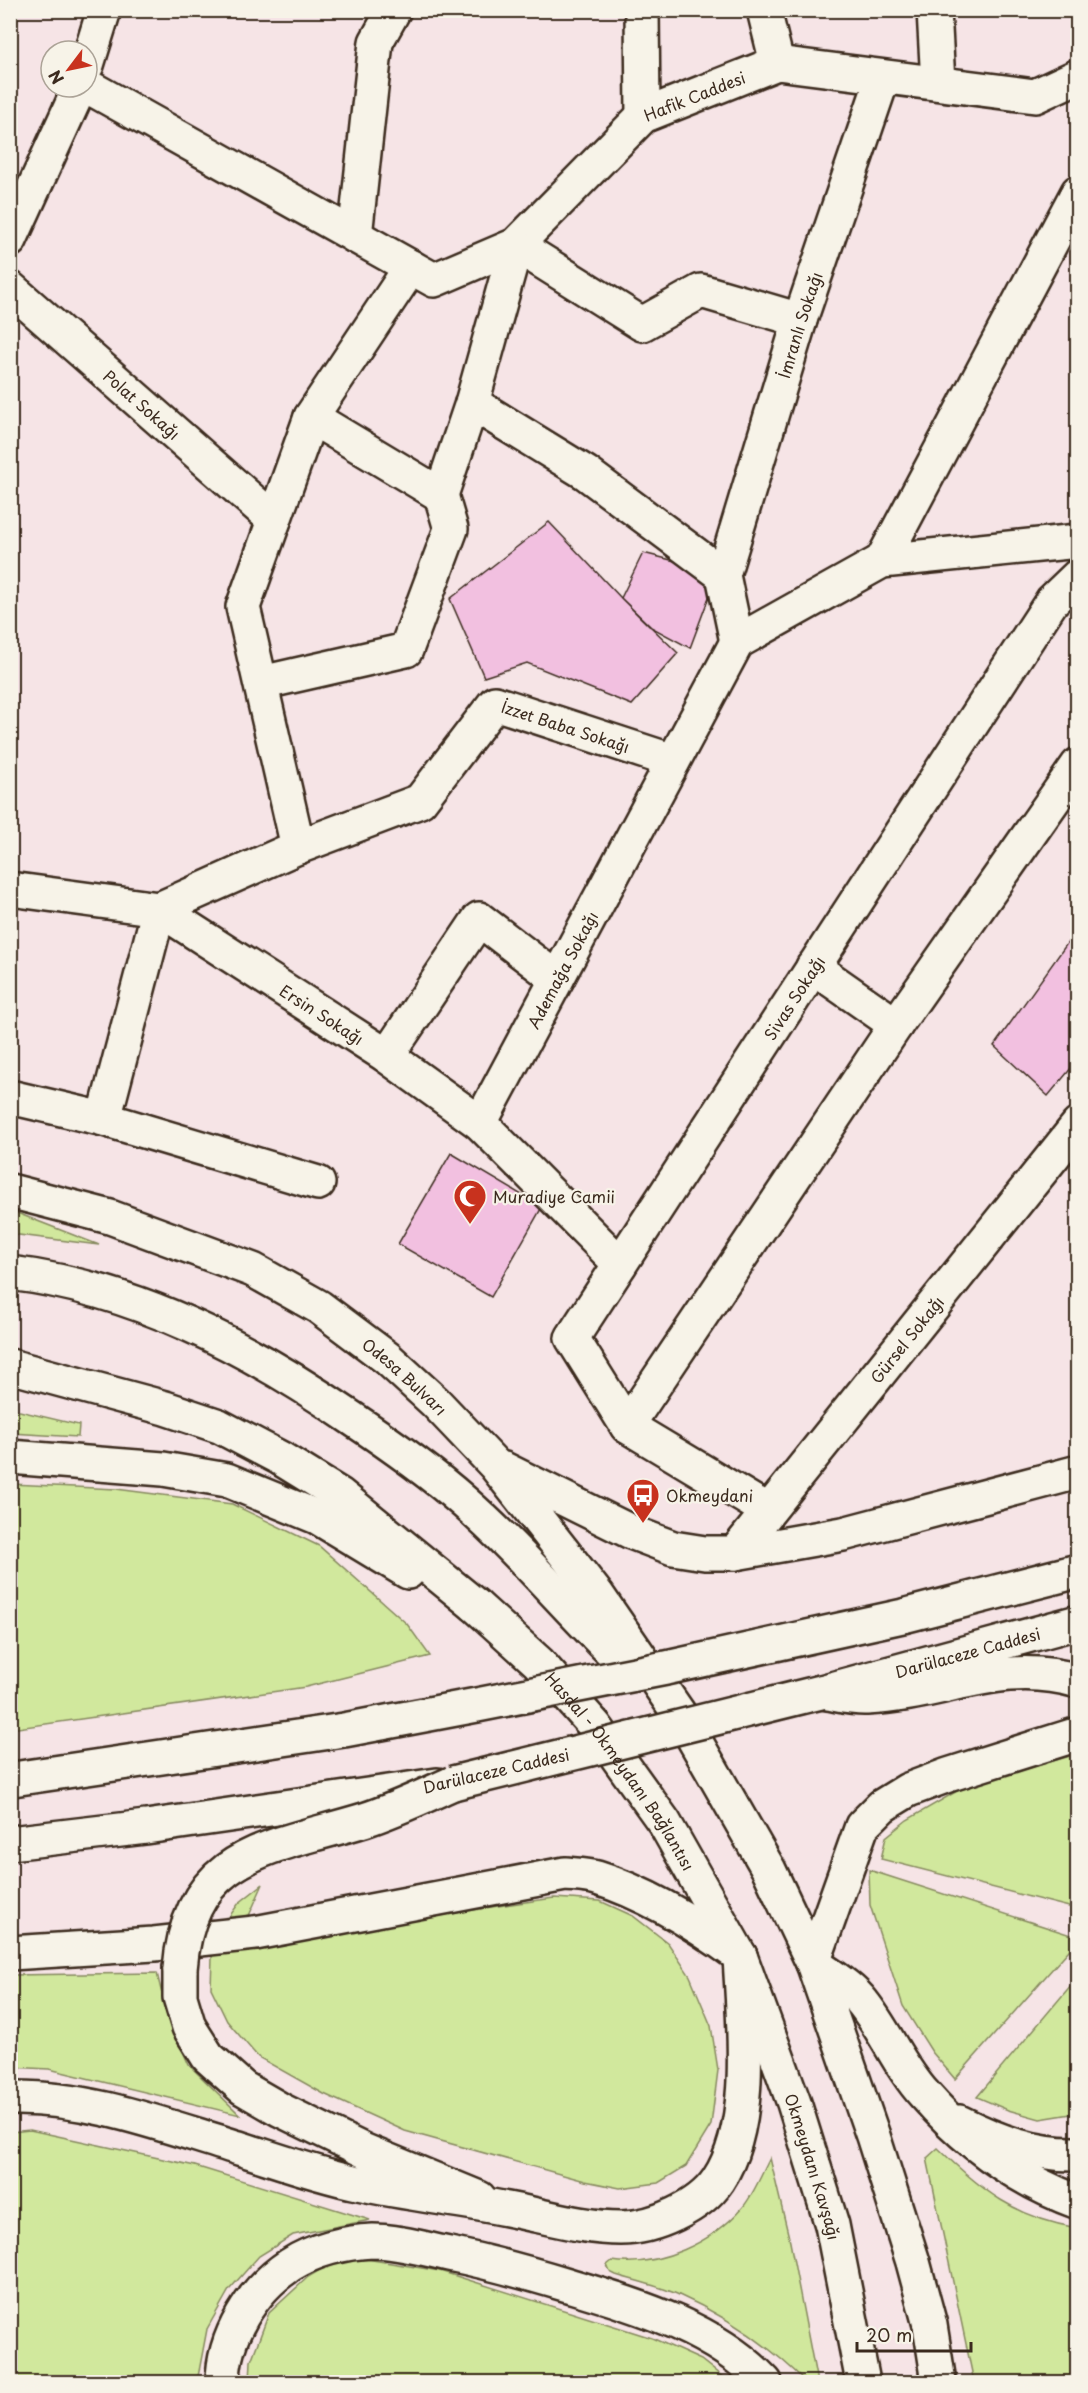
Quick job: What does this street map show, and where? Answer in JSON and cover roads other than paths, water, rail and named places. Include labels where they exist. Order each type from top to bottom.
[{"type":"main road","points":[[95,39],[104,10]]},
{"type":"main road","points":[[356,236],[376,42],[394,10]]},
{"type":"main road","name":"Hafik Caddesi","points":[[642,10],[642,116],[777,63]]},
{"type":"main road","points":[[764,10],[777,63],[1035,96],[1077,76]]},
{"type":"main road","points":[[934,10],[938,83]]},
{"type":"main road","name":"İmranlı Sokağı","points":[[737,642],[723,575],[800,320],[882,76]]},
{"type":"main road","points":[[99,93],[434,280],[516,245],[642,116]]},
{"type":"main road","points":[[10,240],[75,99]]},
{"type":"main road","points":[[882,561],[1077,192]]},
{"type":"main road","points":[[516,245],[642,324],[701,291],[800,320]]},
{"type":"main road","points":[[261,682],[406,650],[451,529],[441,495],[472,403],[516,245]]},
{"type":"main road","points":[[10,889],[159,909],[298,847],[243,607],[311,417],[411,267]]},
{"type":"main road","name":"Polat Sokağı","points":[[10,288],[274,520]]},
{"type":"main road","points":[[472,403],[586,473],[723,575]]},
{"type":"main road","points":[[311,417],[441,495]]},
{"type":"main road","points":[[737,642],[882,561],[1077,541]]},
{"type":"main road","name":"Sivas Sokağı","points":[[627,1426],[572,1338],[1052,601],[1077,576]]},
{"type":"main road","name":"Ademağa Sokağı","points":[[480,1123],[737,642]]},
{"type":"main road","name":"İzzet Baba Sokağı","points":[[298,847],[420,801],[495,703],[673,761]]},
{"type":"main road","points":[[767,1510],[627,1426],[896,1025],[1077,765]]},
{"type":"main road","points":[[104,1119],[159,909]]},
{"type":"main road","name":"Ersin Sokağı","points":[[159,909],[387,1056],[480,1123]]},
{"type":"main road","points":[[387,1056],[479,919],[557,979]]},
{"type":"main road","points":[[813,967],[896,1025]]},
{"type":"main road","points":[[10,1097],[104,1119],[318,1183]]},
{"type":"main road","points":[[480,1123],[620,1264]]},
{"type":"main road","name":"Gürsel Sokağı","points":[[735,1552],[1077,1125]]},
{"type":"main road","name":"Odesa Bulvarı","points":[[10,1191],[110,1217],[242,1266],[320,1307],[403,1373],[435,1402],[495,1465],[598,1596],[682,1718]]},
{"type":"main road","points":[[10,1273],[68,1283],[156,1310],[234,1345],[307,1387],[394,1446],[463,1500],[533,1567],[607,1648],[682,1718],[770,1870],[813,1963],[913,2262],[930,2325],[939,2382]]},
{"type":"main road","points":[[10,1366],[165,1408],[229,1431],[280,1458],[340,1495],[475,1605]]},
{"type":"main road","points":[[10,1457],[163,1469],[227,1480],[317,1517],[406,1571],[475,1605]]},
{"type":"main road","points":[[495,1465],[631,1532],[673,1548],[705,1552],[735,1552],[843,1534],[1077,1472]]},
{"type":"main road","points":[[11,1779],[344,1730],[477,1705],[666,1668],[892,1619],[1077,1571]]},
{"type":"main road","name":"Hasdal - Okmeydanı Bağlantısı","points":[[475,1605],[538,1662],[595,1726],[663,1822],[740,1956]]},
{"type":"main road","name":"Darülaceze Caddesi","points":[[10,1843],[169,1824],[453,1783],[821,1692],[1077,1622]]},
{"type":"main road","points":[[821,1692],[865,1699],[912,1693],[985,1676],[1016,1672],[1045,1673],[1077,1681]]},
{"type":"main road","points":[[813,1963],[862,1827],[882,1806],[908,1790],[948,1775],[1077,1734]]},
{"type":"main road","points":[[453,1783],[366,1819],[264,1848],[231,1866],[210,1884],[194,1909],[182,1942],[180,1997],[189,2027],[208,2057],[243,2088],[281,2110],[364,2151],[506,2208]]},
{"type":"main road","points":[[10,1953],[154,1944],[255,1933],[564,1874],[595,1877],[630,1890],[706,1933],[740,1956],[744,2039],[743,2105],[735,2144],[718,2180],[697,2203],[672,2216],[624,2228],[584,2225],[506,2208],[357,2183],[127,2116],[70,2102],[10,2098]]},
{"type":"main road","name":"Okmeydanı Kavşağı","points":[[740,1956],[794,2103],[832,2225],[863,2382]]},
{"type":"main road","points":[[813,1963],[862,2002],[924,2094],[967,2139],[994,2159],[1061,2196],[1077,2202]]},
{"type":"main road","points":[[946,2116],[998,2141],[1030,2150],[1077,2154]]},
{"type":"main road","points":[[223,2382],[223,2363],[238,2322],[263,2289],[291,2265],[322,2251],[332,2247],[374,2241],[493,2263],[652,2312],[717,2343],[765,2382]]},
{"type":"place","name":"Muradiye Camii","points":[[470,1225]]},
{"type":"place","name":"Okmeydani","points":[[643,1524]]}]
